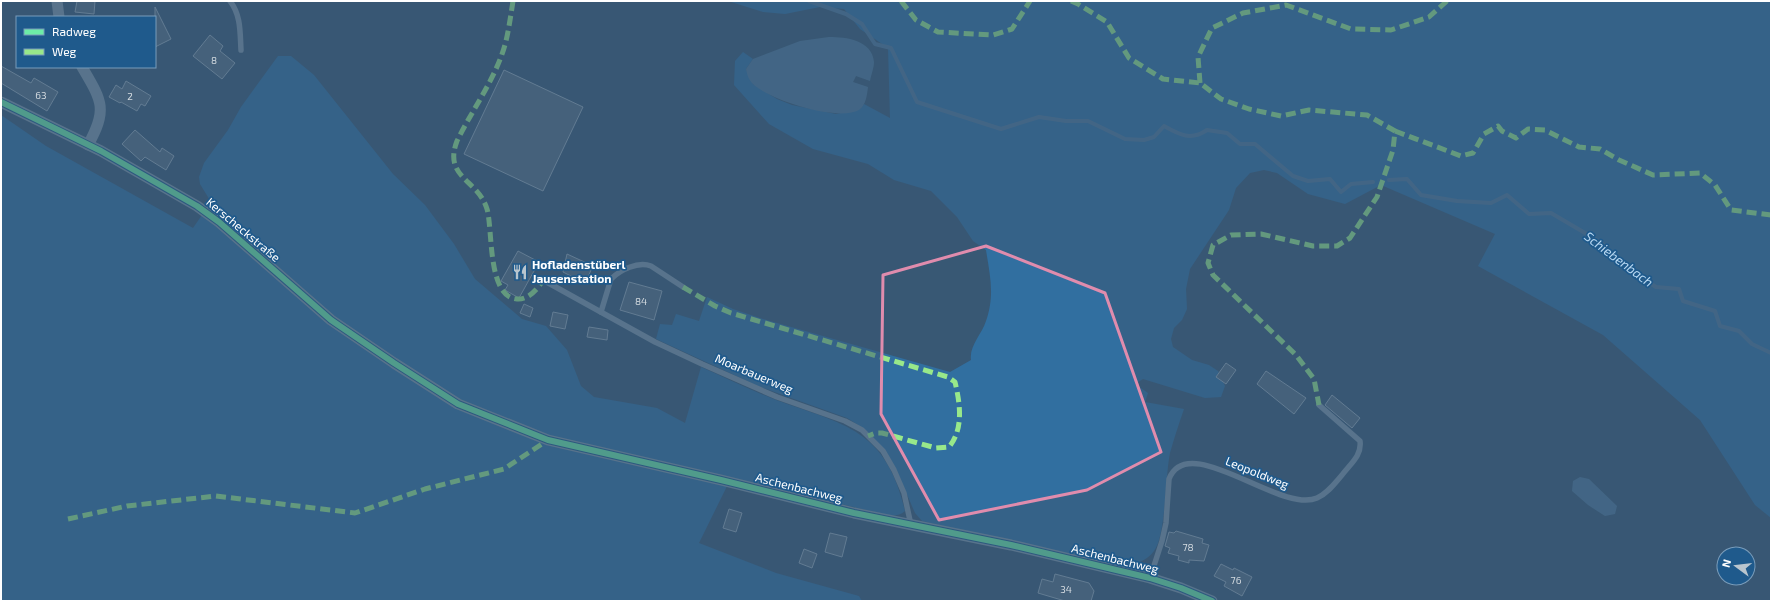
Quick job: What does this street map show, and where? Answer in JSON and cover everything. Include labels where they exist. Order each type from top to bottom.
[{"type":"street","points":[[57,1],[59,16]]},
{"type":"street","points":[[83,68],[97,95],[101,108],[99,122],[88,145]]},
{"type":"street","name":"Kerscheckstraße","points":[[1,102],[88,145],[172,191],[219,222],[331,320],[394,363]]},
{"type":"street","name":"Aschenbachweg","points":[[394,363],[458,404],[548,440],[911,525],[1038,551],[1150,578],[1181,588],[1212,601]]},
{"type":"lane","points":[[230,1],[234,6],[240,23],[241,50]]},
{"type":"lane","points":[[601,312],[611,280],[637,264],[651,266],[683,287]]},
{"type":"lane","name":"Moarbauerweg","points":[[544,280],[655,342],[777,397],[845,421],[862,430],[883,451],[894,470],[904,493],[911,525]]},
{"type":"lane","name":"Leopoldweg","points":[[1150,578],[1166,523],[1169,479],[1179,465],[1193,463],[1202,464],[1220,470],[1278,495],[1299,500],[1316,498],[1332,487],[1360,452],[1360,441],[1320,405]]},
{"type":"highlighted area","points":[[986,246],[1105,293],[1161,452],[1087,490],[939,520],[881,414],[883,275]]},
{"type":"shaded area","points":[[728,1],[1771,1],[1771,518],[1755,505],[1700,420],[1603,335],[1478,266],[1495,234],[1381,185],[1345,204],[1308,194],[1277,173],[1264,170],[1250,173],[1236,188],[1229,210],[1190,269],[1186,289],[1187,309],[1182,320],[1174,328],[1171,339],[1173,347],[1192,360],[1209,365],[1218,371],[1225,386],[1221,397],[1205,398],[1143,379],[1135,384],[1148,393],[1145,402],[1184,409],[1168,463],[1161,533],[1158,543],[1151,555],[1139,563],[1119,566],[922,521],[915,513],[896,469],[885,450],[863,428],[847,418],[758,386],[656,339],[660,324],[672,325],[676,314],[699,321],[707,297],[733,309],[763,319],[950,372],[971,360],[972,350],[989,312],[991,286],[986,250],[973,241],[957,217],[931,191],[894,180],[868,164],[813,149],[769,124],[734,85],[735,61],[743,52],[753,59],[746,69],[753,84],[777,99],[792,105],[836,114],[860,109],[864,104],[890,118],[888,48],[860,29],[844,9],[820,7],[785,14],[763,12]]},
{"type":"shaded area","points":[[829,37],[857,41],[869,49],[872,55],[874,64],[870,81],[856,76],[853,82],[868,87],[865,103],[859,110],[849,113],[836,113],[804,107],[787,102],[760,90],[749,78],[746,69],[753,59],[800,41]]},
{"type":"shaded area","points":[[278,56],[291,56],[314,75],[393,174],[425,205],[454,244],[475,279],[522,319],[546,326],[567,350],[581,386],[594,397],[657,408],[685,423],[701,367],[766,396],[842,424],[859,434],[874,446],[887,463],[897,484],[905,511],[902,513],[894,516],[886,515],[731,478],[699,543],[776,573],[859,596],[862,601],[1,601],[1,115],[46,146],[193,228],[211,202],[200,184],[199,177],[204,163],[228,130],[241,107]]},
{"type":"shaded area","points":[[1580,477],[1589,479],[1617,506],[1615,514],[1605,516],[1588,505],[1572,491],[1573,481]]},
{"type":"building","points":[[77,1],[95,1],[94,14],[75,12]]},
{"type":"building","points":[[155,7],[171,39],[156,46],[156,16]]},
{"type":"building","points":[[210,35],[223,46],[220,51],[235,63],[222,79],[193,56]]},
{"type":"building","points":[[1,66],[31,83],[34,78],[58,92],[47,111],[1,83]]},
{"type":"building","points":[[504,70],[583,107],[543,191],[464,154]]},
{"type":"building","points":[[126,81],[151,96],[145,106],[141,104],[137,111],[109,97],[116,85],[122,89]]},
{"type":"building","points":[[135,130],[160,152],[162,148],[174,156],[166,170],[145,157],[141,161],[122,144]]},
{"type":"building","name":"Hofladenstüberl Jausenstation","points":[[518,251],[539,262],[519,298],[505,290],[508,285],[501,281]]},
{"type":"building","points":[[567,254],[593,266],[585,283],[563,272]]},
{"type":"building","points":[[629,282],[662,291],[654,320],[620,310]]},
{"type":"building","points":[[524,304],[533,308],[530,317],[520,313]]},
{"type":"building","points":[[553,312],[568,315],[565,329],[550,326]]},
{"type":"building","points":[[589,327],[608,330],[607,340],[587,337]]},
{"type":"building","points":[[1226,363],[1236,370],[1226,384],[1216,377]]},
{"type":"building","points":[[1266,371],[1306,398],[1294,414],[1257,384]]},
{"type":"building","points":[[1332,395],[1360,418],[1352,428],[1325,405]]},
{"type":"building","points":[[729,509],[742,513],[736,532],[723,528]]},
{"type":"building","points":[[1176,531],[1203,539],[1202,543],[1209,545],[1204,561],[1189,560],[1189,563],[1178,560],[1179,556],[1168,553],[1170,548],[1165,546],[1169,532],[1174,533]]},
{"type":"building","points":[[830,533],[847,537],[842,557],[825,552]]},
{"type":"building","points":[[804,549],[817,554],[812,568],[799,563]]},
{"type":"building","points":[[1221,564],[1233,570],[1234,568],[1252,577],[1242,596],[1224,586],[1226,582],[1214,576]]},
{"type":"building","points":[[1055,574],[1089,583],[1094,591],[1091,601],[1065,601],[1038,593],[1042,579],[1053,582]]},
{"type":"waterway","name":"Schiebenbach","points":[[809,1],[846,14],[862,24],[875,44],[891,48],[917,102],[1001,129],[1039,117],[1066,121],[1088,121],[1125,139],[1144,140],[1154,137],[1164,126],[1186,136],[1196,135],[1207,130],[1227,133],[1240,144],[1255,144],[1293,176],[1308,181],[1330,179],[1341,192],[1351,184],[1373,182]]},
{"type":"waterway","name":"Schiebenbach","points":[[1389,180],[1407,179],[1421,195],[1457,201],[1491,203],[1507,195],[1529,214],[1551,213],[1602,243],[1621,264],[1656,287],[1679,289],[1683,301],[1715,311],[1720,326],[1739,331],[1752,344],[1771,353]]},
{"type":"marked path","points":[[513,1],[507,36],[502,54],[491,80],[457,141],[454,153],[455,163],[463,178],[483,199],[487,209],[493,261],[500,287],[507,295],[521,299],[529,296],[543,280]]},
{"type":"marked path","points":[[901,1],[916,20],[938,32],[993,35],[1012,29],[1030,1]]},
{"type":"marked path","points":[[1071,1],[1107,22],[1129,58],[1163,79],[1200,83],[1221,99],[1249,109],[1281,116],[1309,110],[1367,115],[1395,131],[1393,150],[1377,197],[1350,238],[1337,246],[1313,246],[1261,234],[1231,235],[1213,245],[1208,263],[1213,275],[1296,355],[1314,379],[1319,405]]},
{"type":"marked path","points":[[1200,83],[1198,57],[1212,28],[1243,13],[1286,5],[1351,29],[1391,30],[1429,17],[1447,1]]},
{"type":"marked path","points":[[1395,131],[1461,156],[1473,153],[1484,134],[1498,126],[1502,131],[1516,138],[1528,129],[1545,130],[1579,147],[1600,149],[1619,160],[1653,175],[1700,173],[1715,185],[1731,210],[1771,215]]},
{"type":"marked path","points":[[683,287],[715,306],[731,313],[948,377],[955,382],[960,416],[957,432],[949,447],[936,448],[882,433],[876,433],[868,436]]},
{"type":"marked path","points":[[68,519],[127,506],[216,496],[355,513],[425,489],[504,469],[548,440]]},
{"type":"cycle path","points":[[1,102],[101,151],[197,206],[219,222],[331,320],[458,404],[548,440],[721,480],[854,513],[1011,545],[1150,578],[1181,588],[1212,601]]},
{"type":"place","name":"Hofladenstüberl Jausenstation","points":[[520,272]]}]
